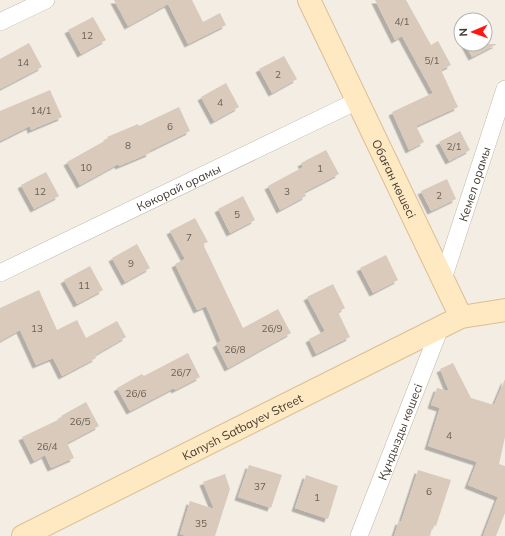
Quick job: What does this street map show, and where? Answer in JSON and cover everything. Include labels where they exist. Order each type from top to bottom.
[{"type":"street","points":[[0,22],[46,0]]},
{"type":"street","name":"Обаған көшесі","points":[[309,0],[461,317]]},
{"type":"street","name":"Кемел орамы","points":[[443,279],[505,89]]},
{"type":"street","name":"Көкорай орамы","points":[[0,272],[357,101]]},
{"type":"street","points":[[461,317],[505,310]]},
{"type":"street","name":"Kanysh Satbayev Street","points":[[23,536],[461,317]]},
{"type":"street","name":"Құндызды көшесі","points":[[359,536],[440,328]]},
{"type":"building","points":[[114,0],[192,0],[203,22],[220,13],[226,25],[188,44],[168,4],[128,26]]},
{"type":"building","points":[[375,0],[406,0],[431,45],[438,41],[451,65],[441,70],[458,107],[416,126],[424,142],[409,150],[392,112],[433,93],[402,36],[395,40]]},
{"type":"building","points":[[93,17],[106,40],[81,54],[68,30]]},
{"type":"building","points":[[29,43],[42,67],[0,89],[0,59]]},
{"type":"building","points":[[469,52],[482,52],[472,57]]},
{"type":"building","points":[[284,56],[297,79],[272,93],[259,69]]},
{"type":"building","points":[[226,83],[239,107],[214,121],[201,97]]},
{"type":"building","points":[[50,90],[62,117],[31,130],[30,126],[0,141],[0,111]]},
{"type":"building","points":[[179,107],[190,131],[149,151],[150,153],[119,166],[118,164],[80,185],[67,162],[108,139],[107,137],[138,124],[139,126]]},
{"type":"building","points":[[460,131],[470,150],[449,161],[439,142]]},
{"type":"building","points":[[326,150],[339,174],[304,192],[306,196],[280,210],[268,186],[303,167],[301,163]]},
{"type":"building","points":[[46,172],[59,196],[34,209],[21,185]]},
{"type":"building","points":[[447,179],[456,199],[431,211],[421,191]]},
{"type":"building","points":[[243,196],[255,220],[230,233],[218,209]]},
{"type":"building","points":[[195,218],[208,242],[203,244],[243,328],[278,309],[291,333],[228,368],[216,344],[221,341],[206,306],[197,310],[175,264],[185,259],[170,231]]},
{"type":"building","points":[[137,244],[150,268],[125,282],[112,258]]},
{"type":"building","points":[[386,255],[398,280],[373,293],[360,268]]},
{"type":"building","points":[[90,266],[103,290],[77,304],[64,280]]},
{"type":"building","points":[[333,284],[345,308],[338,312],[350,337],[316,354],[309,339],[325,331],[307,297]]},
{"type":"building","points":[[39,290],[57,330],[77,320],[86,338],[117,321],[126,337],[95,355],[96,358],[62,376],[53,358],[36,365],[20,330],[0,341],[0,308]]},
{"type":"building","points":[[188,353],[200,377],[175,390],[174,388],[130,411],[117,388],[142,374],[144,376]]},
{"type":"building","points":[[453,363],[471,398],[494,405],[505,379],[505,437],[499,464],[505,466],[505,513],[496,536],[483,536],[498,497],[468,485],[477,462],[428,446],[440,408],[431,405],[437,388],[449,391],[440,369]]},
{"type":"building","points":[[86,402],[99,426],[67,443],[74,458],[51,468],[45,455],[34,461],[22,437],[62,418],[61,416]]},
{"type":"building","points":[[249,465],[282,475],[271,508],[238,497]]},
{"type":"building","points":[[418,470],[451,480],[436,526],[433,525],[430,536],[394,536],[399,521],[401,522]]},
{"type":"building","points":[[225,474],[230,489],[215,536],[187,536],[180,534],[190,501],[214,509],[203,482]]},
{"type":"building","points":[[306,475],[338,486],[328,519],[295,508]]}]
